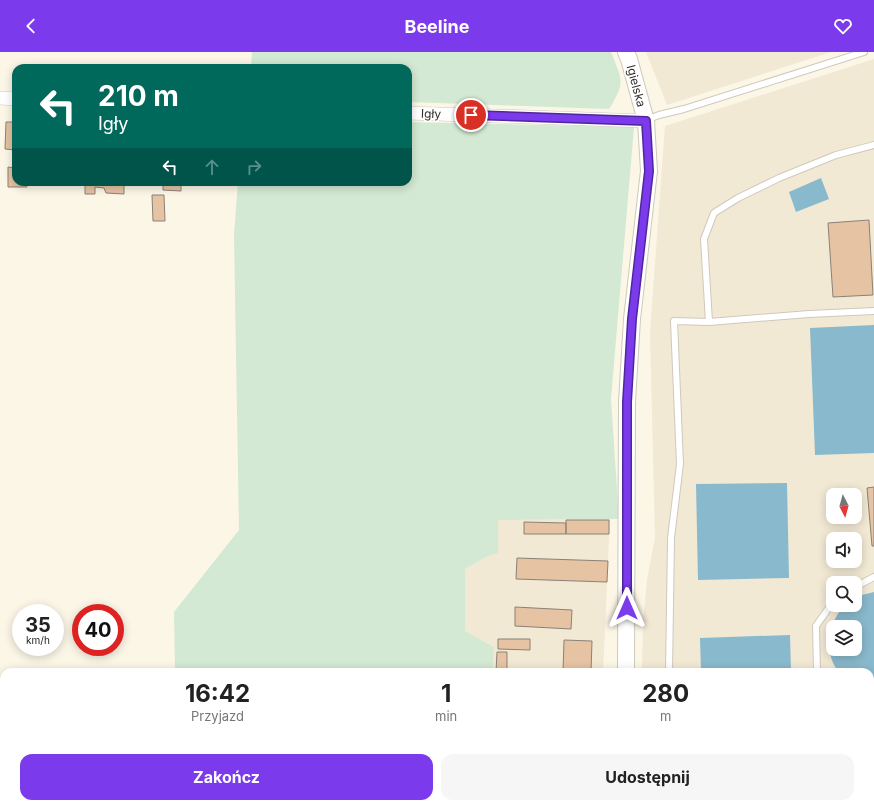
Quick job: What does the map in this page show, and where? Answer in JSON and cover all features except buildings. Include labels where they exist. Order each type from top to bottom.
[{"type":"street","name":"Igielska","points":[[626,52],[646,121],[649,171],[632,319],[627,402],[626,668]]},
{"type":"street","points":[[0,98],[12,98]]},
{"type":"street","name":"Igły","points":[[412,113],[646,121]]},
{"type":"lane","points":[[646,121],[659,115],[684,109],[864,52]]},
{"type":"lane","points":[[709,322],[704,239],[714,213],[738,198],[779,178],[836,155],[874,144]]},
{"type":"lane","points":[[669,668],[671,538],[680,464],[674,321],[709,322],[809,314],[874,311]]},
{"type":"lane","points":[[862,583],[874,577]]},
{"type":"lane","points":[[817,668],[816,626],[826,612]]},
{"type":"shaded area","points":[[646,52],[831,52],[667,105]]},
{"type":"shaded area","points":[[874,59],[874,668],[642,668],[643,622],[647,580],[655,537],[650,332],[665,126]]},
{"type":"shaded area","points":[[610,519],[603,668],[493,668],[494,647],[465,631],[465,569],[486,557],[498,553],[498,520]]},
{"type":"green space","points":[[252,52],[611,52],[620,75],[620,86],[618,93],[609,109],[412,102],[412,64],[251,64]]},
{"type":"green space","points":[[412,122],[634,127],[611,399],[619,519],[498,520],[498,553],[486,557],[465,569],[465,631],[494,647],[493,668],[175,668],[174,612],[239,530],[234,235],[238,186],[412,186]]},
{"type":"water","points":[[821,178],[829,199],[796,212],[789,192]]},
{"type":"water","points":[[874,325],[874,453],[815,455],[810,328]]},
{"type":"water","points":[[787,483],[789,578],[698,580],[696,484]]},
{"type":"water","points":[[874,592],[874,668],[835,667],[831,656],[862,656],[862,620],[834,620],[840,612],[862,612],[862,595]]},
{"type":"water","points":[[790,635],[791,668],[701,668],[700,638]]},
{"type":"route","points":[[471,115],[646,121],[649,171],[632,319],[627,402],[627,608]]}]
